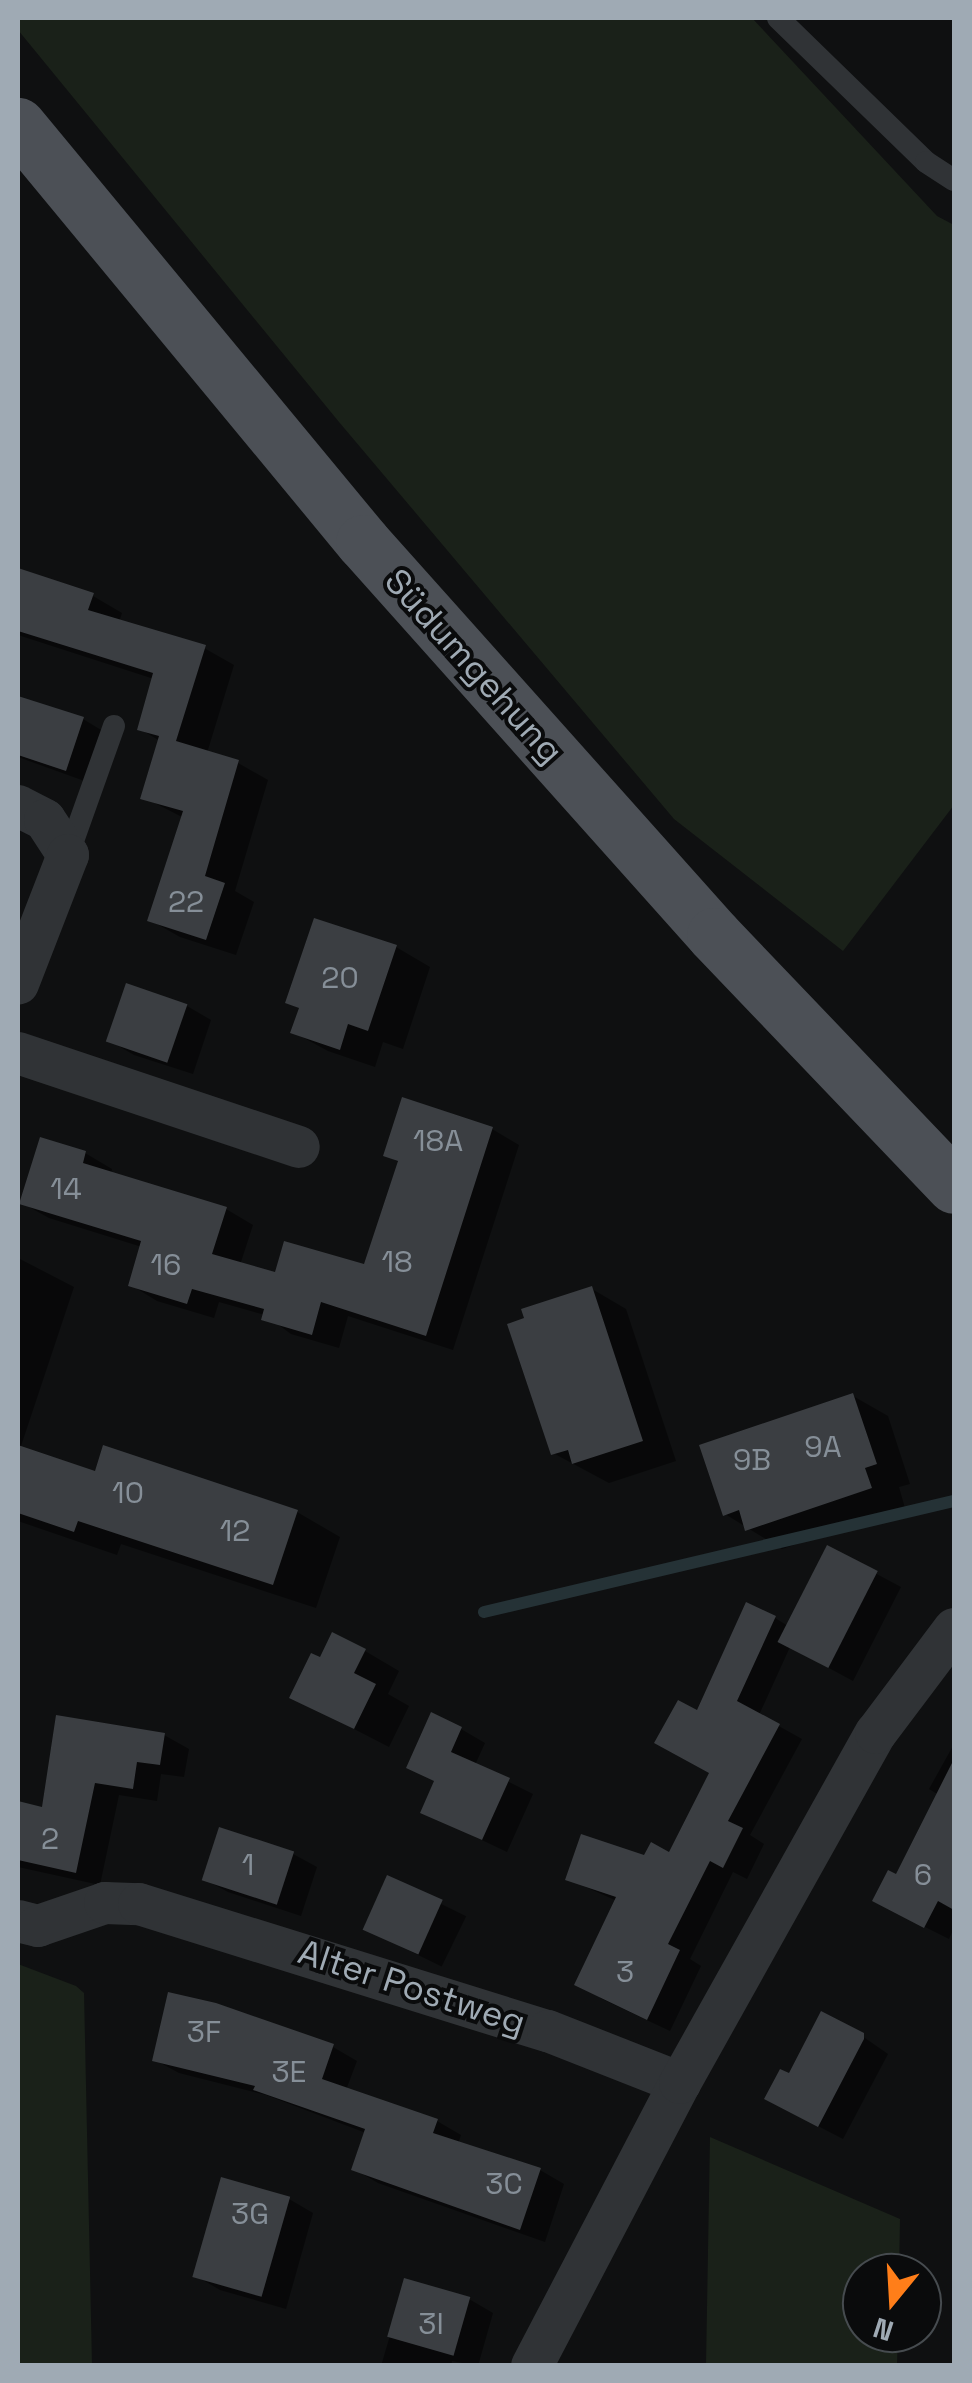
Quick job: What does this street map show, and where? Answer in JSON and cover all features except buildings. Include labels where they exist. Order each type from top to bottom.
[{"type":"main road","name":"Südumgehung","points":[[18,125],[376,556],[714,935],[954,1186]]},
{"type":"street","points":[[18,806],[45,820],[68,855],[18,984]]},
{"type":"street","points":[[18,1053],[300,1147]]},
{"type":"street","points":[[532,2366],[680,2083],[876,1733],[954,1629]]},
{"type":"street","name":"Alter Postweg","points":[[18,1921],[38,1926],[105,1903],[139,1904],[548,2030],[680,2083]]},
{"type":"lane","points":[[778,18],[926,162],[954,180]]},
{"type":"lane","points":[[68,855],[114,726]]},
{"type":"shaded area","points":[[18,18],[752,18],[937,216],[954,225],[954,805],[843,951],[674,819],[339,422],[18,30]]},
{"type":"shaded area","points":[[18,1964],[76,1986],[84,1993],[92,2365],[18,2365]]},
{"type":"shaded area","points":[[710,2137],[900,2219],[899,2253],[842,2253],[842,2353],[897,2353],[897,2365],[706,2365]]},
{"type":"waterway","points":[[484,1612],[954,1501]]}]
